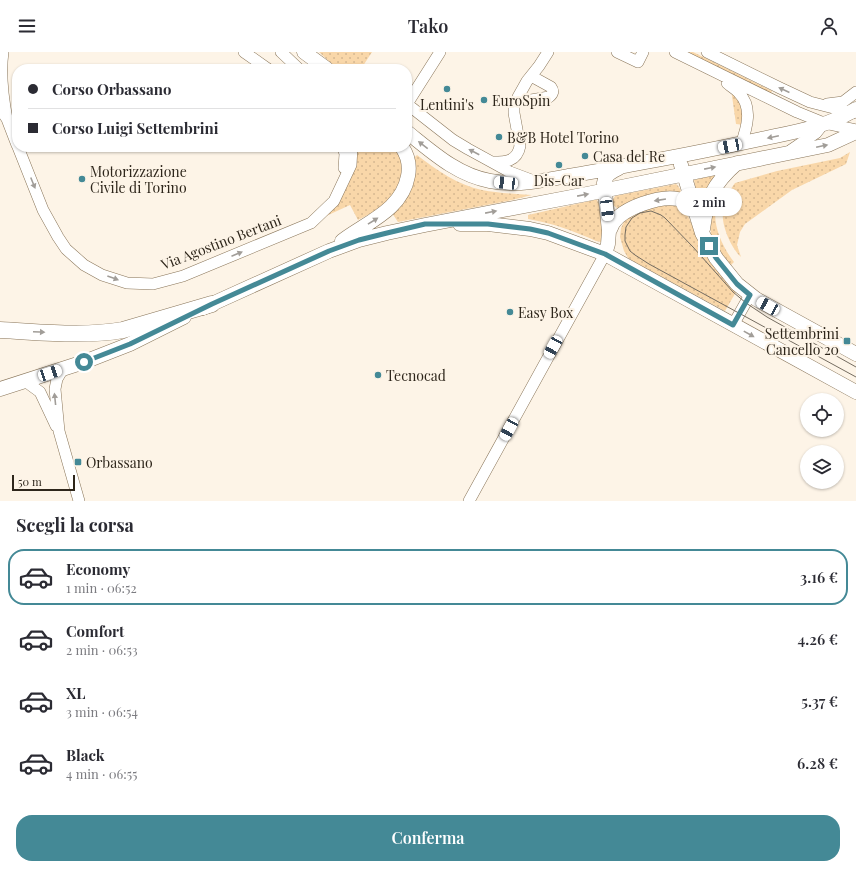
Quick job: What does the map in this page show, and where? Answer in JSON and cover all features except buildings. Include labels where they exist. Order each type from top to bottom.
[{"type":"highway","points":[[0,330],[71,333],[111,332],[123,330],[212,304]]},
{"type":"main road","points":[[297,52],[311,58],[320,64]]},
{"type":"main road","points":[[412,136],[437,157],[458,170],[489,181],[522,183],[535,182],[741,144],[810,129],[854,112]]},
{"type":"main road","points":[[0,389],[84,362],[130,344],[212,304],[329,251],[359,240],[425,224],[604,191],[828,145],[856,131]]},
{"type":"main road","points":[[329,251],[349,236],[380,217],[402,195],[407,184],[409,173],[408,161],[404,152]]},
{"type":"main road","points":[[678,156],[702,233],[716,258],[737,284],[756,299],[856,354]]},
{"type":"main road","points":[[702,233],[709,198],[724,174],[737,163]]},
{"type":"main road","points":[[610,231],[604,191],[605,178],[608,174],[623,166]]},
{"type":"main road","points":[[605,254],[613,223],[619,216],[644,203],[664,199],[677,199],[682,201],[695,212]]},
{"type":"main road","points":[[425,224],[488,224],[530,229],[548,233],[605,254],[856,392]]},
{"type":"street","name":"Via Agostino Bertani","points":[[3,52],[1,61],[1,78],[6,120]]},
{"type":"street","points":[[244,52],[261,64]]},
{"type":"street","points":[[281,52],[294,64]]},
{"type":"street","points":[[412,96],[440,52]]},
{"type":"street","points":[[492,162],[508,161],[517,154],[520,146],[514,106],[527,81],[548,52]]},
{"type":"street","points":[[617,52],[638,62],[643,52]]},
{"type":"street","points":[[675,52],[797,112],[824,123],[856,131]]},
{"type":"street","points":[[707,52],[815,103],[854,112]]},
{"type":"street","points":[[715,72],[728,85],[741,94],[746,104],[748,110],[747,123],[741,144]]},
{"type":"street","points":[[518,97],[525,101],[551,96],[553,90],[551,87],[531,76]]},
{"type":"street","points":[[815,103],[843,102],[856,92]]},
{"type":"street","points":[[815,103],[824,123]]},
{"type":"street","points":[[412,108],[453,140],[510,172],[535,182]]},
{"type":"street","name":"Via Agostino Bertani","points":[[0,110],[12,133]]},
{"type":"street","points":[[786,153],[816,133],[824,123]]},
{"type":"street","name":"Via Agostino Bertani","points":[[20,152],[43,210],[66,249],[84,265],[102,275],[127,283],[153,284],[183,276],[311,223],[334,201],[351,165],[352,152]]},
{"type":"street","name":"Via Agostino Bertani","points":[[344,152],[344,181]]},
{"type":"street","points":[[469,501],[605,254]]},
{"type":"street","points":[[733,325],[750,295]]},
{"type":"street","points":[[59,431],[55,389],[57,379],[63,369]]},
{"type":"street","points":[[25,381],[40,392],[59,431],[79,501]]},
{"type":"shaded area","points":[[319,52],[372,52],[364,64],[332,64]]},
{"type":"shaded area","points":[[683,52],[693,52],[772,91],[770,95]]},
{"type":"shaded area","points":[[731,89],[740,99],[744,125],[736,124]]},
{"type":"shaded area","points":[[356,152],[398,152],[403,168],[402,181],[387,205],[358,220],[350,205],[324,217],[338,201],[348,185],[354,168]]},
{"type":"shaded area","points":[[850,152],[846,164],[792,190],[745,224],[740,232],[737,245],[741,257],[737,253],[725,230],[723,217],[725,201],[735,183],[777,171],[840,158]]},
{"type":"shaded area","points":[[417,155],[432,166],[464,185],[494,192],[532,195],[398,222],[392,213],[413,159]]},
{"type":"shaded area","points":[[720,174],[700,210],[694,180]]},
{"type":"shaded area","points":[[724,183],[715,214],[719,236],[734,262],[730,266],[711,234],[710,223],[715,198]]},
{"type":"shaded area","points":[[676,184],[680,188],[681,193],[620,209],[614,206],[612,201],[615,196]]},
{"type":"shaded area","points":[[597,200],[599,204],[604,234],[601,242],[563,228],[528,219],[528,215]]},
{"type":"shaded area","points":[[672,204],[685,212],[690,220],[700,246],[708,259],[736,292],[725,311],[631,260],[624,251],[620,237],[621,228],[625,220],[638,210]]},
{"type":"tram line","points":[[856,367],[767,317],[746,303],[733,292],[693,247],[661,215],[651,211],[640,213],[632,218],[626,227],[625,241],[630,251],[635,255],[856,377]]},
{"type":"place","name":"Lentini's","points":[[447,89]]},
{"type":"place","name":"EuroSpin","points":[[484,100]]},
{"type":"place","name":"B&B Hotel Torino","points":[[499,137]]},
{"type":"place","name":"Casa del Re","points":[[585,156]]},
{"type":"place","name":"Dis-Car","points":[[559,165]]},
{"type":"place","name":"Motorizzazione Civile di Torino","points":[[82,179]]},
{"type":"place","name":"Easy Box","points":[[510,312]]},
{"type":"place","name":"Settembrini Cancello 20","points":[[847,341]]},
{"type":"place","name":"Tecnocad","points":[[378,375]]},
{"type":"place","name":"Orbassano","points":[[78,462]]},
{"type":"route","points":[[84,362],[130,344],[212,304],[329,251],[359,240],[425,224],[488,224],[530,229],[548,233],[605,254],[733,325],[750,295],[737,284],[716,258],[709,246]]}]
